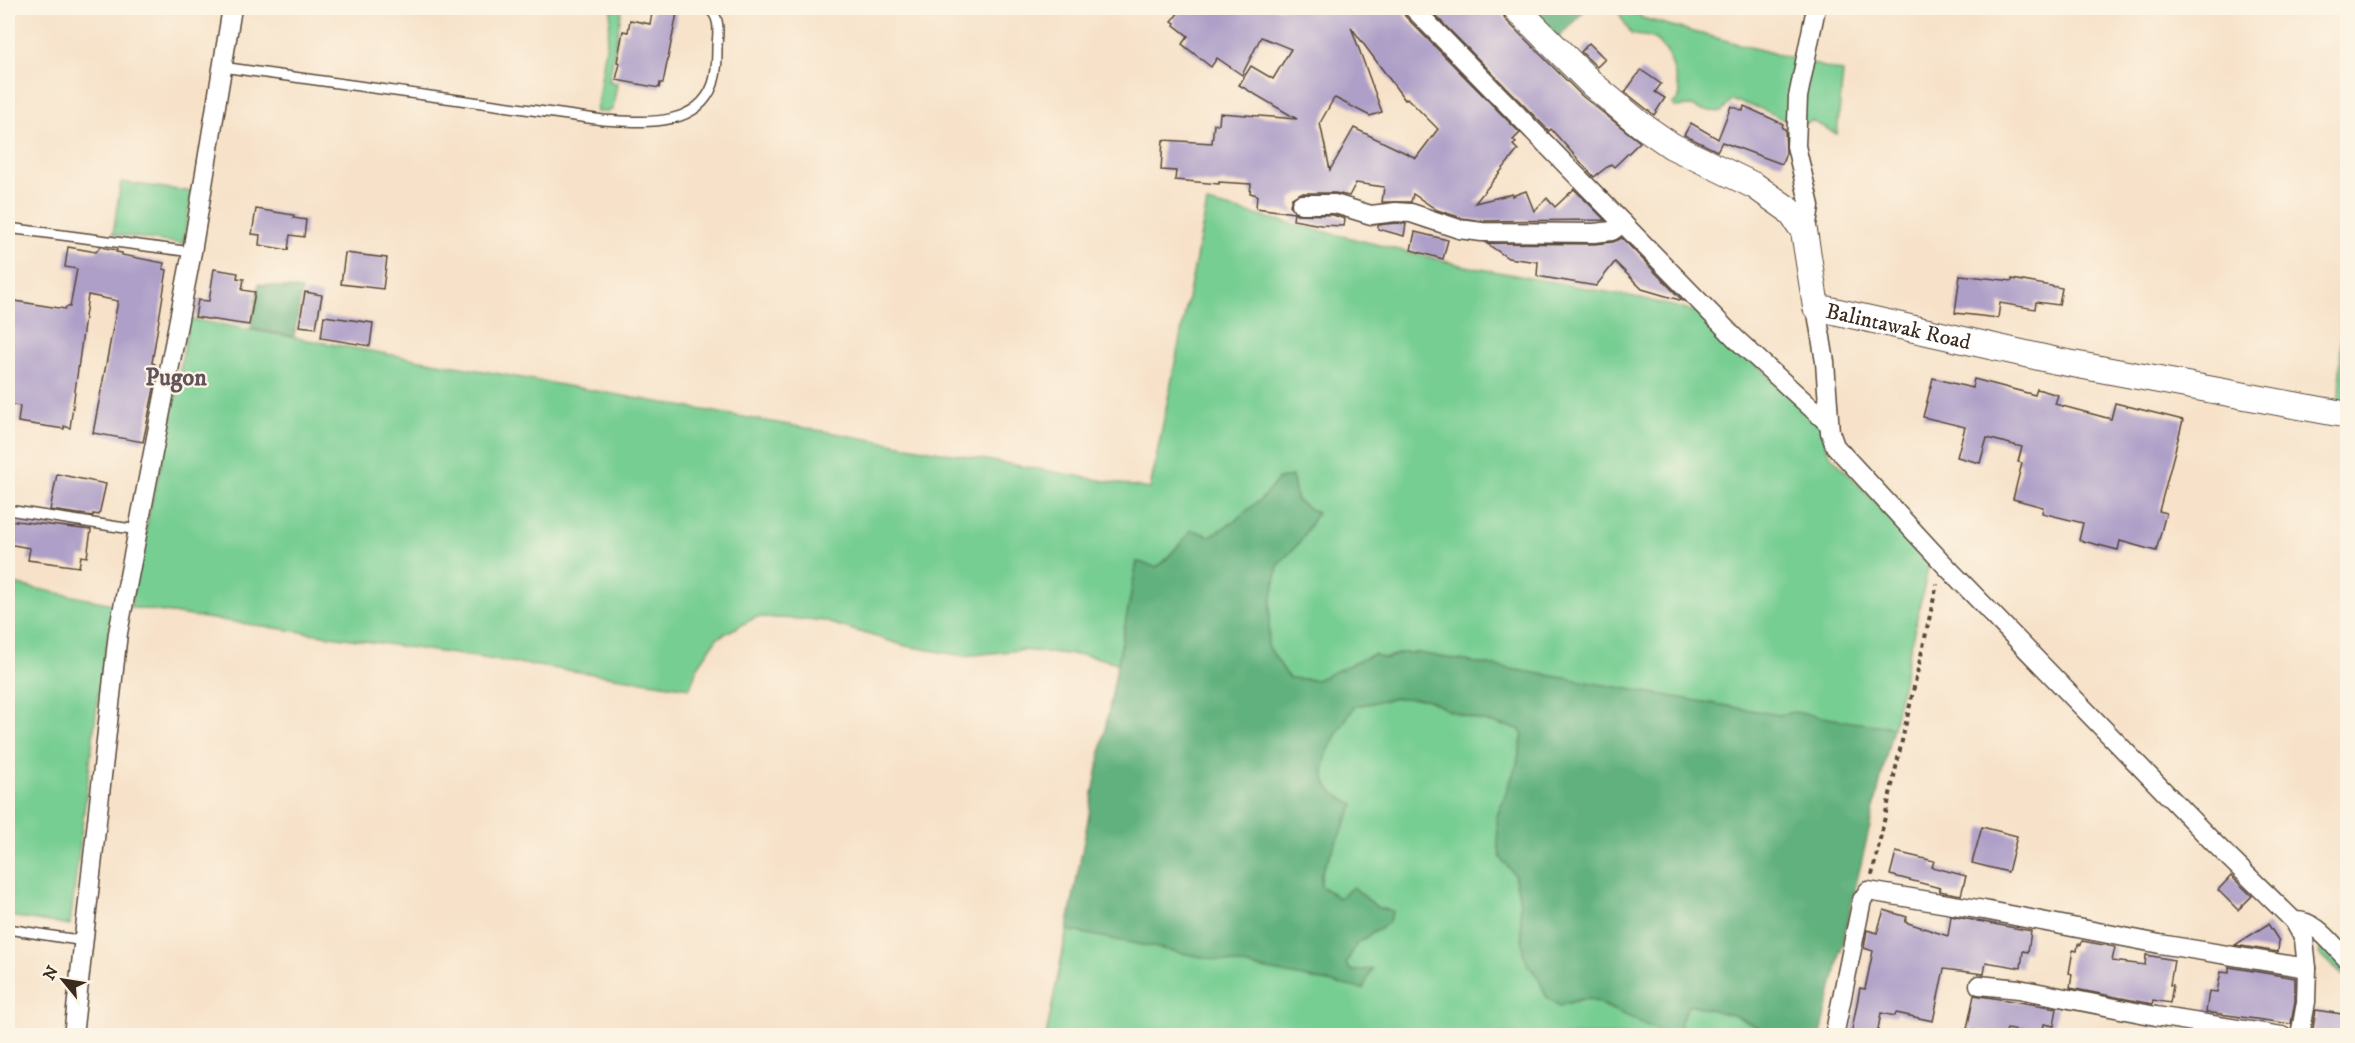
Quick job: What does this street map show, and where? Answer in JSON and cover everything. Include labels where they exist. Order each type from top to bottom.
[{"type":"street","points":[[73,1035],[113,668],[122,606],[192,252],[232,8]]},
{"type":"street","points":[[1413,8],[1736,339],[1829,424]]},
{"type":"street","name":"Balintawak Road","points":[[1516,8],[1576,69],[1619,108],[1672,146],[1775,198],[1798,220],[1805,236],[1816,307],[2058,361],[2348,415]]},
{"type":"street","points":[[1805,236],[1810,206],[1796,146],[1798,97],[1816,8]]},
{"type":"street","points":[[1301,204],[1335,204],[1371,215],[1411,213],[1459,229],[1482,232],[1594,233],[1612,231],[1623,223]]},
{"type":"street","points":[[1816,307],[1825,362],[1829,424],[1837,450],[2212,841],[2294,921],[2304,939],[2307,968],[2306,1002],[2300,1035]]},
{"type":"street","points":[[1834,1035],[1862,900],[1868,891],[2307,968]]},
{"type":"street","points":[[2294,921],[2312,925],[2348,960]]},
{"type":"street","points":[[1979,985],[2019,989],[2156,1016],[2282,1035]]},
{"type":"lane","points":[[222,67],[603,120],[660,121],[677,117],[701,105],[713,85],[718,28],[716,16],[708,8]]},
{"type":"lane","points":[[8,228],[192,252]]},
{"type":"lane","points":[[8,510],[138,530]]},
{"type":"lane","points":[[8,928],[84,941]]},
{"type":"path","points":[[1868,891],[1942,562]]},
{"type":"green space","points":[[612,8],[622,8],[609,81],[617,83],[613,109],[607,112],[596,112]]},
{"type":"green space","points":[[1528,8],[1587,8],[1558,38]]},
{"type":"green space","points":[[1616,8],[1634,8],[1642,18],[1843,72],[1837,134],[1812,121],[1797,127],[1740,102],[1731,101],[1722,112],[1700,110],[1692,106],[1674,107],[1672,104],[1678,99],[1680,92],[1667,53],[1654,39],[1631,34]]},
{"type":"green space","points":[[2347,161],[2347,403],[2339,401]]},
{"type":"green space","points":[[121,182],[192,192],[183,244],[113,234]]},
{"type":"green space","points":[[1207,203],[1465,266],[1640,298],[1704,314],[1825,430],[1825,444],[1831,456],[1930,559],[1893,727],[1779,715],[1418,653],[1401,653],[1340,670],[1316,680],[1289,678],[1268,646],[1270,607],[1278,565],[1300,542],[1297,501],[1292,476],[1279,479],[1262,498],[1232,523],[1210,536],[1192,530],[1156,567],[1137,562],[1118,663],[1091,656],[1021,650],[964,656],[906,646],[820,620],[756,617],[717,638],[697,668],[690,688],[130,607],[152,499],[167,442],[189,319],[1150,489]]},
{"type":"green space","points":[[259,284],[302,290],[294,336],[251,329]]},
{"type":"green space","points":[[1292,476],[1297,501],[1317,513],[1300,542],[1278,565],[1270,607],[1268,646],[1289,678],[1316,680],[1374,654],[1386,659],[1401,653],[1418,653],[1779,715],[1794,712],[1893,727],[1821,1035],[1768,1033],[1736,1016],[1689,1004],[1681,1021],[1680,1032],[1663,1033],[1591,999],[1581,999],[1559,1006],[1546,996],[1523,952],[1519,895],[1514,874],[1501,858],[1498,845],[1497,816],[1517,764],[1523,735],[1519,729],[1478,720],[1448,710],[1426,699],[1397,698],[1355,706],[1335,736],[1325,760],[1326,783],[1335,794],[1354,805],[1321,873],[1321,886],[1339,898],[1353,887],[1378,908],[1393,911],[1388,923],[1357,943],[1346,964],[1352,971],[1372,969],[1363,989],[1067,930],[1137,562],[1157,567],[1192,530],[1210,536],[1232,523],[1262,498],[1279,479]]},
{"type":"green space","points":[[8,583],[113,604],[100,681],[70,925],[8,916]]},
{"type":"green space","points":[[1397,698],[1426,699],[1448,710],[1478,720],[1520,729],[1523,735],[1517,764],[1497,816],[1501,858],[1514,874],[1519,895],[1529,965],[1538,977],[1546,996],[1559,1006],[1589,1000],[1625,1015],[1652,1020],[1681,1021],[1689,1004],[1736,1016],[1768,1033],[1778,1035],[1046,1036],[1067,930],[1363,989],[1345,964],[1357,943],[1388,923],[1378,908],[1353,887],[1339,898],[1321,886],[1321,873],[1354,805],[1335,794],[1326,783],[1325,760],[1335,736],[1355,706]]},
{"type":"green space","points":[[2327,945],[2347,966],[2347,979],[2319,954],[2320,950]]},
{"type":"building","points":[[653,8],[678,8],[663,83],[660,83],[659,88],[616,80],[623,31],[628,32],[630,20],[650,24]]},
{"type":"building","points":[[1182,8],[1402,8],[1405,16],[1520,133],[1513,140],[1516,143],[1513,145],[1518,150],[1475,203],[1526,191],[1534,211],[1547,198],[1555,207],[1574,189],[1605,220],[1483,221],[1462,218],[1437,210],[1413,194],[1411,202],[1382,202],[1384,187],[1356,183],[1349,196],[1335,193],[1301,193],[1292,198],[1290,205],[1296,214],[1333,215],[1345,219],[1344,226],[1321,225],[1293,220],[1294,213],[1256,208],[1257,195],[1250,193],[1251,184],[1175,180],[1176,171],[1161,170],[1163,140],[1212,143],[1214,124],[1219,124],[1220,113],[1297,119],[1239,85],[1251,66],[1273,79],[1291,49],[1261,37],[1242,75],[1217,58],[1211,67],[1182,44],[1188,36],[1172,21]],"holes":[[[1351,27],[1405,100],[1407,98],[1438,129],[1416,158],[1354,128],[1330,170],[1320,123],[1333,100],[1335,98],[1370,116],[1382,112]]]},
{"type":"building","points":[[1428,8],[1501,8],[1505,19],[1582,96],[1640,142],[1614,167],[1611,164],[1594,177],[1551,129],[1549,131]]},
{"type":"building","points":[[1589,43],[1605,59],[1597,67],[1581,52]]},
{"type":"building","points":[[1641,70],[1661,84],[1655,92],[1665,98],[1654,115],[1625,92]]},
{"type":"building","points":[[1731,106],[1743,111],[1744,106],[1783,124],[1786,153],[1782,164],[1722,142],[1717,151],[1684,135],[1691,123],[1718,139]]},
{"type":"building","points":[[256,209],[294,215],[293,218],[306,220],[304,237],[290,235],[288,250],[259,245],[260,235],[252,234]]},
{"type":"building","points":[[1406,224],[1404,236],[1378,229],[1378,225]]},
{"type":"building","points":[[1415,232],[1448,240],[1443,259],[1411,250]]},
{"type":"building","points":[[1622,238],[1683,301],[1642,289],[1615,262],[1596,286],[1537,276],[1538,262],[1508,258],[1486,243],[1594,244],[1613,242]]},
{"type":"building","points":[[68,247],[96,252],[100,247],[117,250],[116,252],[122,255],[164,263],[163,269],[167,270],[152,363],[155,364],[153,379],[156,379],[143,442],[93,433],[118,301],[88,295],[70,428],[18,422],[20,406],[8,404],[8,300],[65,309],[70,307],[77,269],[65,267]]},
{"type":"building","points":[[345,253],[387,258],[383,289],[341,284]]},
{"type":"building","points":[[214,269],[238,273],[237,278],[244,279],[242,290],[255,292],[249,325],[195,317],[198,300],[209,301]]},
{"type":"building","points":[[1960,275],[2012,281],[2012,279],[2062,288],[2059,305],[2036,302],[2035,309],[2000,303],[1998,318],[1955,313]]},
{"type":"building","points":[[305,292],[322,295],[316,328],[299,326]]},
{"type":"building","points":[[324,316],[373,323],[370,346],[321,338]]},
{"type":"building","points":[[1933,378],[1972,388],[1974,379],[2035,395],[2037,389],[2058,395],[2055,404],[2111,419],[2115,403],[2183,420],[2159,511],[2166,513],[2156,551],[2120,541],[2118,550],[2079,540],[2083,523],[2042,513],[2043,507],[2013,499],[2022,463],[2018,462],[2022,447],[1987,438],[1980,463],[1957,457],[1965,427],[1923,417]]},
{"type":"building","points":[[57,474],[106,484],[99,515],[50,510]]},
{"type":"building","points":[[8,520],[91,530],[87,557],[81,556],[79,567],[28,560],[30,548],[8,544]]},
{"type":"building","points":[[1982,827],[2017,836],[2008,872],[1972,863]]},
{"type":"building","points":[[1896,852],[1934,861],[1932,867],[1966,876],[1961,895],[1939,891],[1940,888],[1890,875]]},
{"type":"building","points":[[2231,876],[2252,896],[2238,910],[2218,890]]},
{"type":"building","points":[[1884,910],[1907,917],[1905,922],[1948,936],[1951,916],[2031,931],[2028,952],[2023,951],[2021,968],[1986,962],[1984,974],[1944,969],[1933,1021],[1896,1013],[1895,1016],[1881,1013],[1877,1035],[1851,1035],[1860,988],[1865,989],[1873,951],[1864,948],[1867,930],[1877,933]]},
{"type":"building","points":[[2268,924],[2279,941],[2278,952],[2235,945]]},
{"type":"building","points":[[2082,941],[2115,947],[2112,961],[2145,965],[2146,955],[2174,960],[2170,1003],[2153,1000],[2152,1004],[2070,988],[2072,974],[2069,973],[2073,950],[2077,951],[2078,944],[2081,945]]},
{"type":"building","points":[[2229,967],[2295,978],[2295,1001],[2291,1024],[2206,1012],[2209,991],[2217,992],[2221,972],[2229,973]]},
{"type":"building","points":[[1974,995],[2057,1008],[2054,1026],[2044,1024],[2042,1035],[2007,1029],[2004,1035],[1967,1029]]},
{"type":"building","points":[[2316,1010],[2348,1015],[2348,1035],[2312,1035]]},
{"type":"district","name":"Pugon","points":[[176,377]]}]
